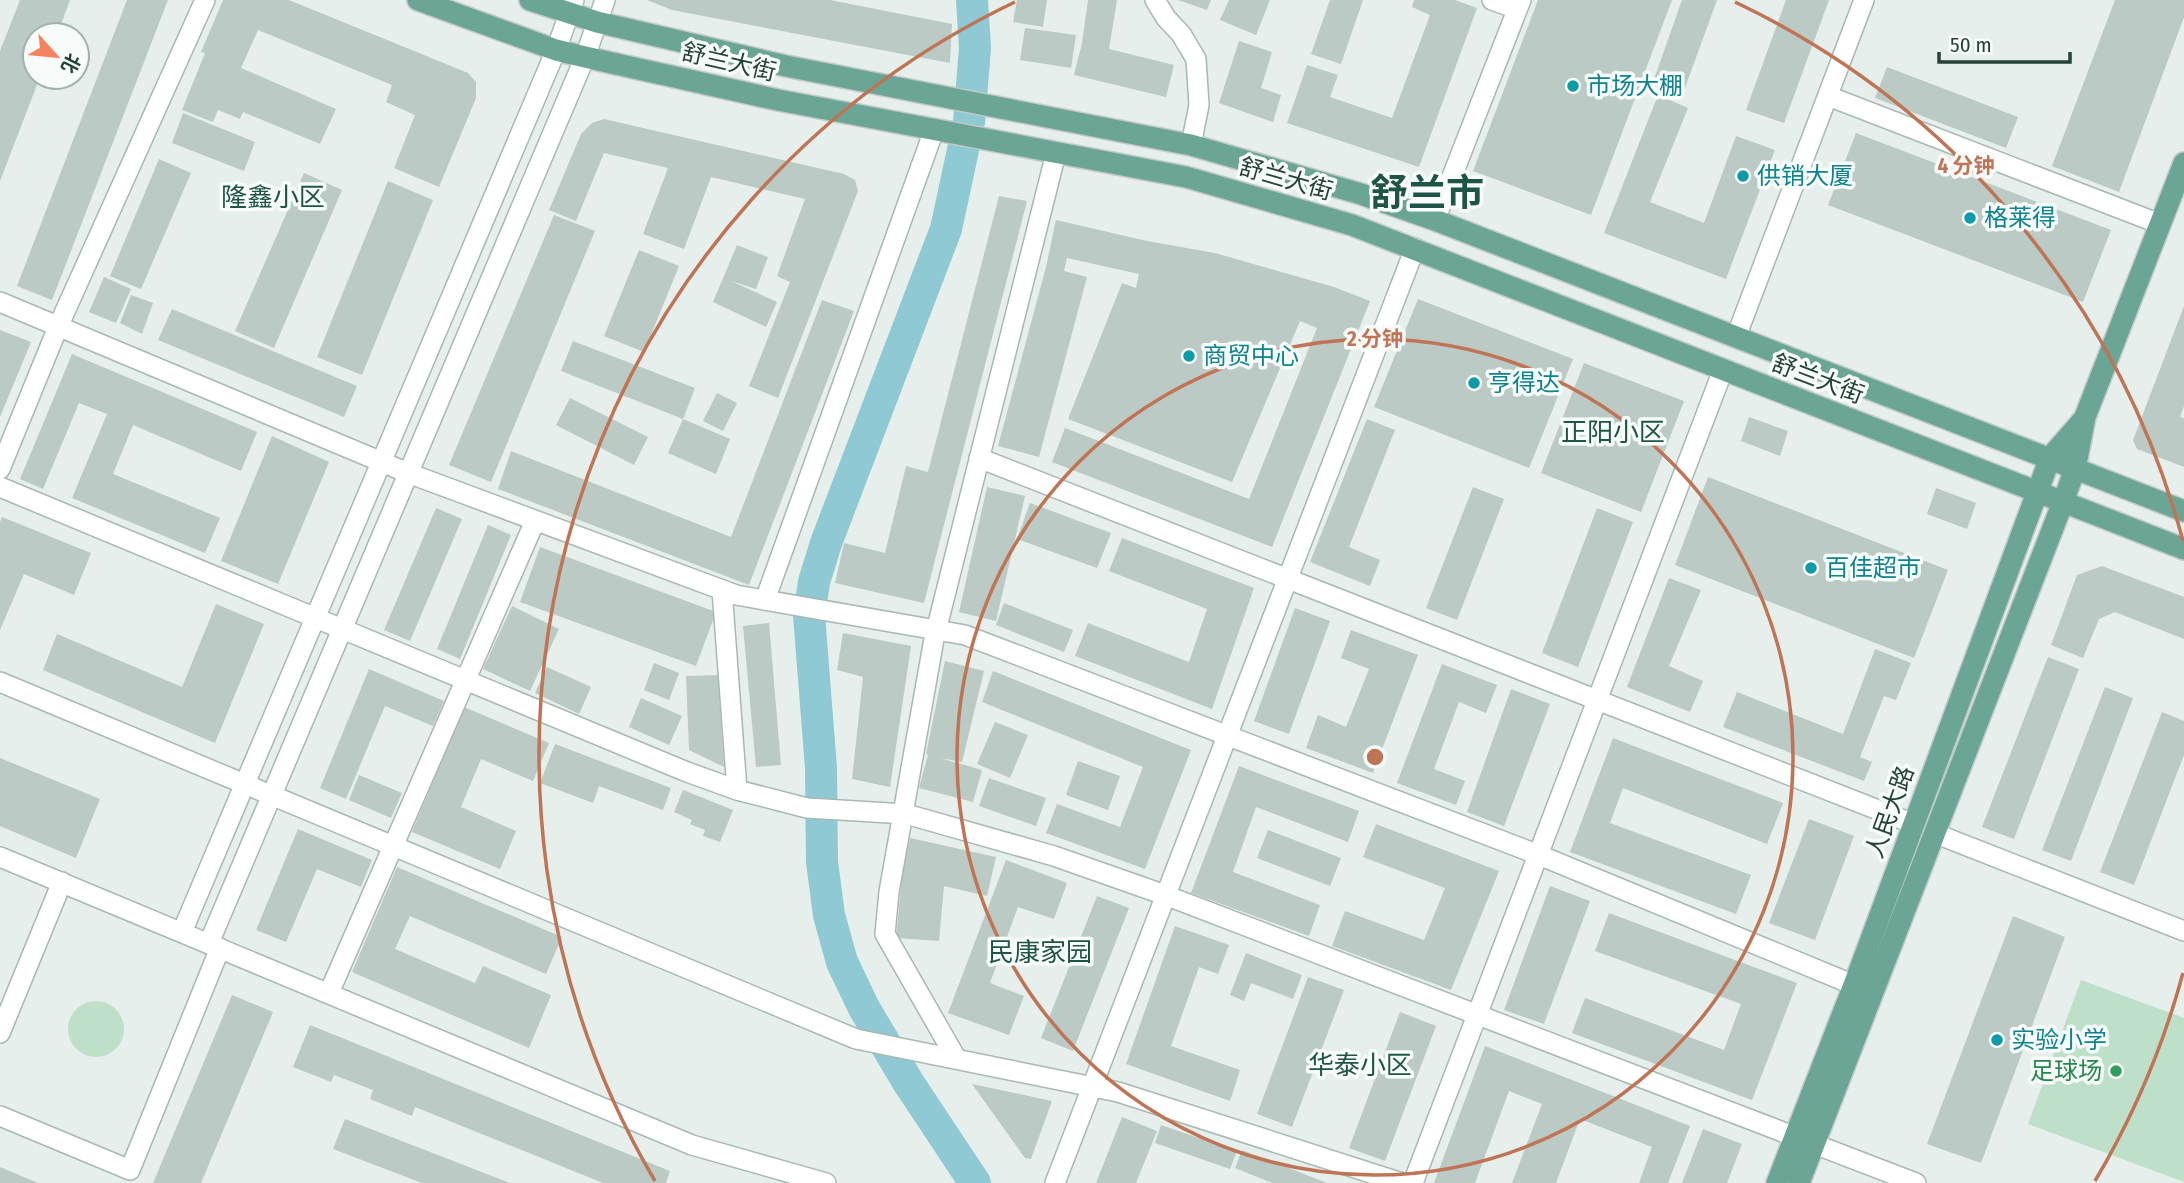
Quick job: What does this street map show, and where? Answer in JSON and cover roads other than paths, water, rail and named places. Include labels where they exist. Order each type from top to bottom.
[{"type":"main road","name":"舒兰大街","points":[[418,0],[556,50],[585,57],[778,100],[1186,177],[1352,225],[2184,549]]},
{"type":"main road","name":"舒兰大街","points":[[530,0],[571,7],[597,22],[786,66],[1191,145],[1348,190],[1436,220],[2184,512]]},
{"type":"main road","points":[[2050,458],[2085,417],[2160,224],[2182,175]]},
{"type":"main road","name":"人民大路","points":[[1777,1183],[1805,1139],[1934,833],[2075,469],[2085,417]]},
{"type":"main road","name":"人民大路","points":[[1799,1183],[1805,1139],[1854,985],[2050,458]]},
{"type":"street","points":[[0,469],[58,327],[205,0]]},
{"type":"street","points":[[0,1116],[130,1170],[272,794],[585,57],[606,0]]},
{"type":"street","points":[[1155,0],[1196,59],[1199,106],[1191,145]]},
{"type":"street","points":[[1436,220],[1519,5],[1492,0]]},
{"type":"street","points":[[1736,337],[1864,0]]},
{"type":"street","points":[[182,932],[556,50],[571,7]]},
{"type":"street","points":[[1828,96],[2160,224]]},
{"type":"street","points":[[769,601],[935,130]]},
{"type":"street","points":[[953,1057],[885,934],[889,892],[936,630],[1056,153]]},
{"type":"street","points":[[1055,1183],[1415,248]]},
{"type":"street","points":[[0,302],[408,473],[722,590],[769,601],[965,635],[1539,855],[1854,985]]},
{"type":"street","points":[[1413,1183],[1723,370]]},
{"type":"street","points":[[979,458],[1913,824]]},
{"type":"street","points":[[0,487],[342,631],[737,790],[807,808],[904,814],[1054,856],[1165,895],[1916,1183]]},
{"type":"street","points":[[329,993],[535,521]]},
{"type":"street","points":[[722,590],[737,790]]},
{"type":"street","points":[[0,682],[856,1039],[1118,1092],[1402,1183]]},
{"type":"street","points":[[1934,833],[2184,931]]},
{"type":"street","points":[[0,857],[692,1145],[826,1183]]},
{"type":"street","points":[[0,1033],[62,882]]},
{"type":"waterway","points":[[972,0],[975,48],[969,122],[946,229],[826,543],[814,582],[809,615],[821,768],[822,862],[829,915],[842,962],[864,1008],[908,1082],[975,1183]]},
{"type":"place","name":"市场大棚","points":[[1573,86]]},
{"type":"place","name":"供销大厦","points":[[1743,176]]},
{"type":"place","name":"格莱得","points":[[1970,218]]},
{"type":"place","name":"商贸中心","points":[[1189,356]]},
{"type":"place","name":"亨得达","points":[[1474,383]]},
{"type":"place","name":"百佳超市","points":[[1811,568]]},
{"type":"place","name":"实验小学","points":[[1997,1040]]},
{"type":"place","name":"足球场","points":[[2116,1071]]},
{"type":"district","name":"舒兰市","points":[[1427,193]]},
{"type":"district","name":"隆鑫小区","points":[[273,197]]},
{"type":"district","name":"正阳小区","points":[[1613,432]]},
{"type":"district","name":"民康家园","points":[[1040,952]]},
{"type":"district","name":"华泰小区","points":[[1360,1065]]}]
